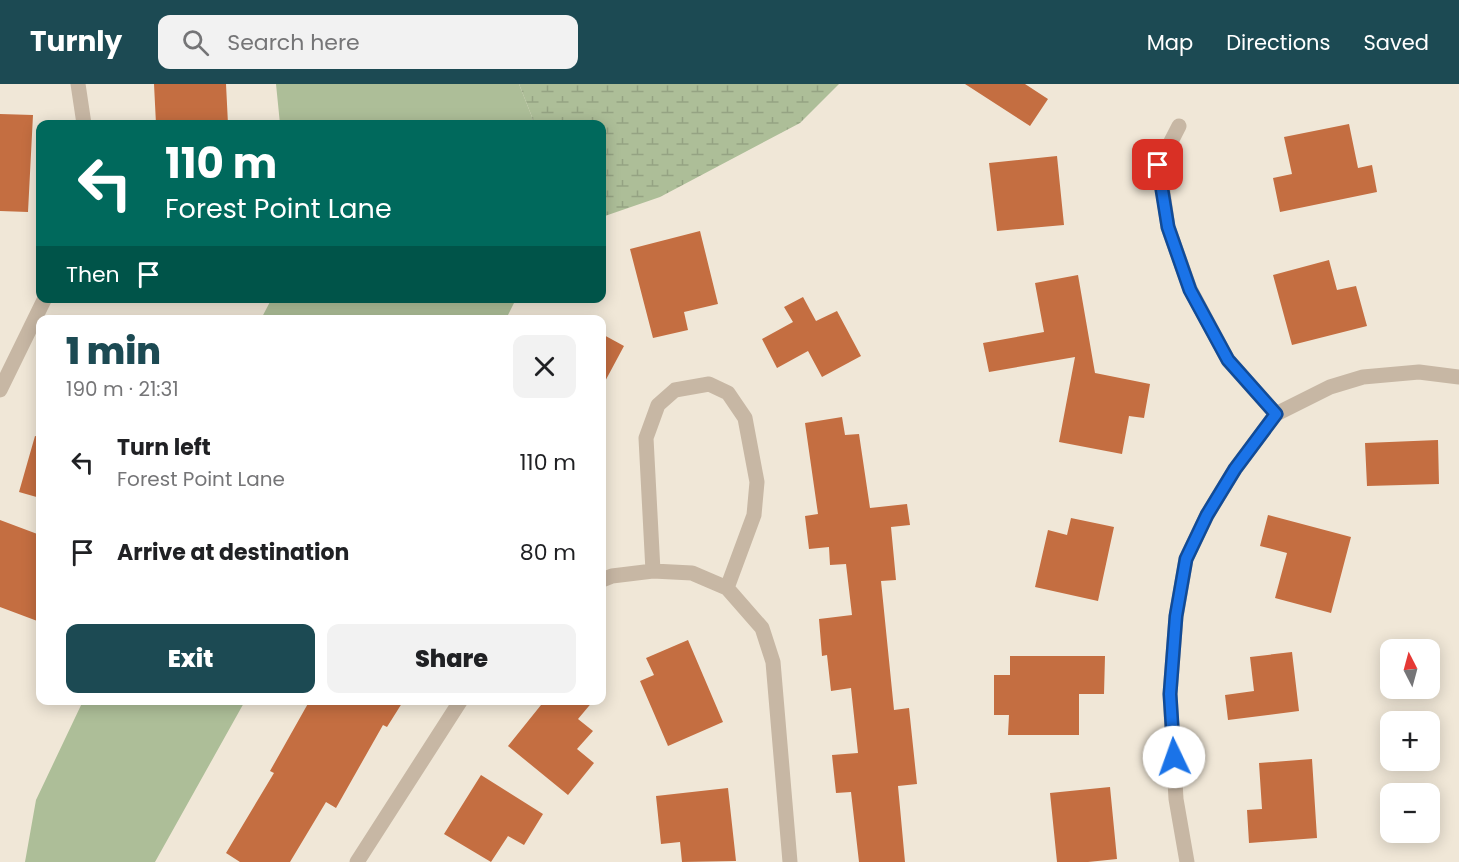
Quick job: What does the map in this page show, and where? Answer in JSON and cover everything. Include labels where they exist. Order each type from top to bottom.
[{"type":"street","points":[[78,84],[83,120]]},
{"type":"street","points":[[1179,126],[1158,165],[1168,227],[1190,290],[1228,360],[1276,414]]},
{"type":"street","points":[[0,390],[36,316]]},
{"type":"street","points":[[1187,862],[1176,799],[1170,694],[1176,616],[1186,559],[1207,515],[1235,469],[1276,414],[1330,387],[1363,377],[1419,372],[1459,377]]},
{"type":"street","points":[[653,571],[646,438],[658,405],[675,390],[709,384],[728,393],[745,418],[757,482],[754,515],[727,588]]},
{"type":"street","points":[[606,578],[653,571],[692,573],[727,588],[762,628],[773,662],[790,862]]},
{"type":"street","points":[[357,862],[458,705]]},
{"type":"green space","points":[[276,84],[519,84],[532,120],[280,120]]},
{"type":"green space","points":[[519,84],[839,84],[800,123],[660,197],[606,216],[606,120],[532,120]]},
{"type":"green space","points":[[269,303],[514,303],[508,315],[263,315]]},
{"type":"green space","points":[[81,705],[243,705],[155,862],[25,862],[36,800]]},
{"type":"building","points":[[154,84],[226,84],[228,120],[156,120]]},
{"type":"building","points":[[965,84],[1025,84],[1048,99],[1030,126]]},
{"type":"building","points":[[0,114],[33,115],[28,212],[0,211]]},
{"type":"building","points":[[1349,124],[1358,168],[1372,165],[1377,192],[1280,212],[1273,178],[1292,174],[1284,137]]},
{"type":"building","points":[[1057,156],[1064,225],[997,231],[989,163]]},
{"type":"building","points":[[700,231],[718,304],[684,312],[688,330],[653,338],[630,249]]},
{"type":"building","points":[[1329,260],[1337,290],[1356,286],[1367,326],[1292,345],[1273,275]]},
{"type":"building","points":[[1078,275],[1095,373],[1150,384],[1144,418],[1129,416],[1122,454],[1059,442],[1075,357],[989,372],[983,343],[1044,332],[1035,283]]},
{"type":"building","points":[[803,297],[816,321],[837,311],[861,356],[822,377],[808,351],[777,368],[762,339],[793,322],[784,307]]},
{"type":"building","points":[[606,336],[624,346],[606,380]]},
{"type":"building","points":[[842,417],[845,435],[859,434],[870,508],[907,504],[910,525],[891,527],[896,580],[881,581],[894,710],[909,708],[917,784],[898,786],[905,862],[859,862],[851,792],[836,793],[832,755],[858,753],[851,688],[831,691],[827,655],[822,656],[819,619],[852,615],[846,564],[830,565],[829,547],[809,549],[805,516],[818,514],[805,423]]},
{"type":"building","points":[[35,436],[36,436],[36,497],[19,492]]},
{"type":"building","points":[[1438,440],[1439,484],[1367,486],[1365,443]]},
{"type":"building","points":[[1268,515],[1351,537],[1331,613],[1275,598],[1287,553],[1260,546]]},
{"type":"building","points":[[1071,518],[1114,527],[1098,601],[1035,587],[1048,530],[1067,535]]},
{"type":"building","points":[[0,520],[36,534],[36,620],[0,607]]},
{"type":"building","points":[[688,640],[723,722],[668,746],[640,681],[654,675],[646,658]]},
{"type":"building","points":[[1292,652],[1299,711],[1228,720],[1225,695],[1254,691],[1250,657]]},
{"type":"building","points":[[1010,656],[1105,656],[1104,694],[1079,694],[1079,735],[1008,735],[1009,715],[994,715],[994,675],[1010,675]]},
{"type":"building","points":[[307,705],[401,705],[387,727],[383,725],[336,808],[326,802],[290,862],[240,862],[226,853],[274,773],[270,771]]},
{"type":"building","points":[[541,705],[590,705],[578,719],[593,731],[577,749],[594,763],[568,795],[508,746]]},
{"type":"building","points":[[1312,759],[1317,838],[1249,843],[1247,810],[1262,809],[1259,763]]},
{"type":"building","points":[[481,775],[543,814],[524,845],[508,836],[491,862],[444,834]]},
{"type":"building","points":[[1110,787],[1117,859],[1057,862],[1050,793]]},
{"type":"building","points":[[728,788],[736,861],[682,862],[680,842],[661,844],[656,796]]},
{"type":"route","points":[[1158,165],[1168,227],[1190,290],[1228,360],[1276,414],[1235,469],[1207,515],[1186,559],[1176,616],[1170,694],[1174,757]]}]
